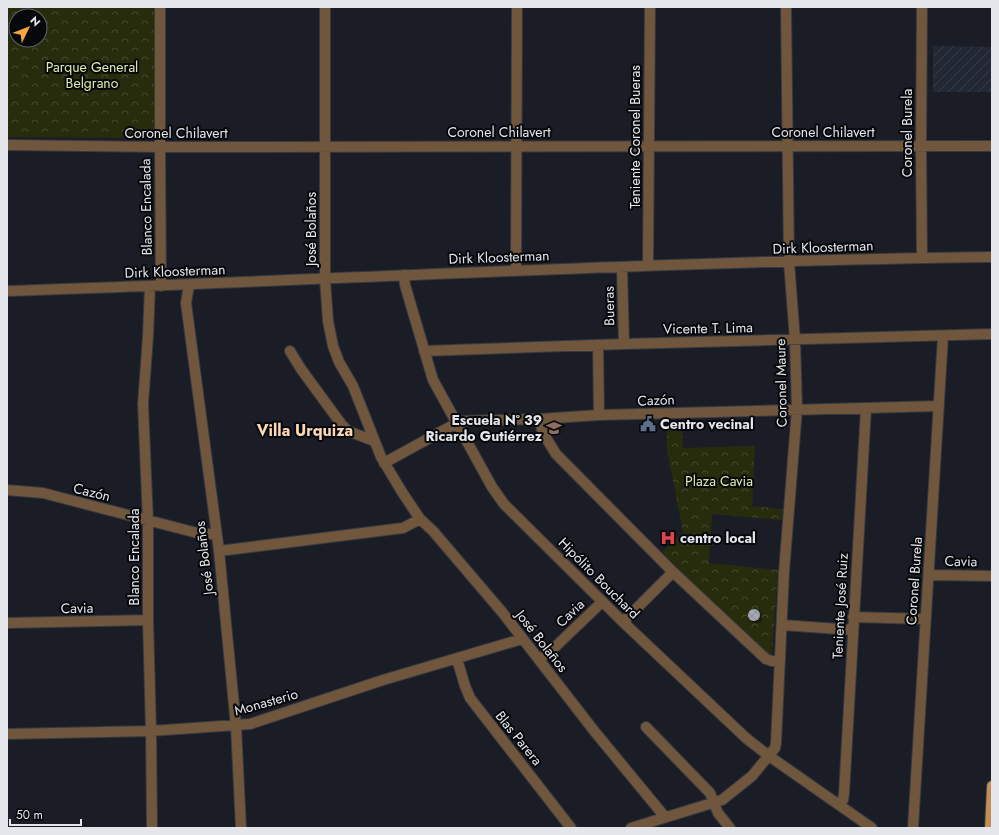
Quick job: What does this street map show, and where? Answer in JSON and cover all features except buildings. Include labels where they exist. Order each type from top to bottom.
[{"type":"main road","points":[[991,827],[992,786]]},
{"type":"street","name":"Blanco Encalada","points":[[160,7],[161,286]]},
{"type":"street","name":"José Bolaños","points":[[325,7],[325,278],[328,321],[333,346],[339,362],[353,386],[384,463],[420,519],[433,531],[484,590],[604,744],[665,817]]},
{"type":"street","points":[[516,270],[517,7]]},
{"type":"street","name":"Teniente Coronel Bueras","points":[[648,266],[650,7]]},
{"type":"street","name":"Coronel Maure","points":[[631,828],[722,800],[752,776],[775,748],[776,743],[784,572],[797,409],[795,340],[789,262],[786,7]]},
{"type":"street","name":"Coronel Burela","points":[[922,7],[922,258]]},
{"type":"street","name":"Coronel Chilavert","points":[[7,145],[160,147],[992,146]]},
{"type":"street","name":"Dirk Kloosterman","points":[[7,291],[188,285],[516,270],[992,257]]},
{"type":"street","name":"Bueras","points":[[622,268],[624,344]]},
{"type":"street","name":"Hipólito Bouchard","points":[[404,275],[405,286],[433,380],[492,487],[504,504],[602,602],[741,734],[769,756],[872,828]]},
{"type":"street","name":"José Bolaños","points":[[188,285],[186,303],[219,551],[236,726],[241,828]]},
{"type":"street","name":"Blanco Encalada","points":[[150,286],[143,404],[148,521],[148,620],[152,828]]},
{"type":"street","name":"Vicente T. Lima","points":[[424,351],[992,334]]},
{"type":"street","name":"Coronel Burela","points":[[913,828],[943,336]]},
{"type":"street","name":"Bueras","points":[[598,345],[599,415]]},
{"type":"street","points":[[290,351],[301,369],[342,425],[348,431],[374,441]]},
{"type":"street","name":"Cazón","points":[[384,463],[457,423],[464,421],[539,419],[599,415],[939,406]]},
{"type":"street","name":"Teniente José Ruiz","points":[[839,805],[843,800],[844,794],[866,408]]},
{"type":"street","points":[[539,419],[543,433],[556,454],[673,572],[766,659],[780,661]]},
{"type":"street","name":"Cazón","points":[[7,490],[43,493],[201,534],[216,534]]},
{"type":"street","points":[[219,551],[395,530],[403,528],[420,519]]},
{"type":"street","points":[[623,622],[673,572]]},
{"type":"street","name":"Cavia","points":[[929,574],[992,576]]},
{"type":"street","name":"Cavia","points":[[539,659],[552,650],[602,602]]},
{"type":"street","points":[[853,617],[925,619]]},
{"type":"street","name":"Cavia","points":[[7,623],[148,620]]},
{"type":"street","points":[[782,625],[853,630]]},
{"type":"street","name":"Monasterio","points":[[7,734],[151,731],[250,724],[383,680],[522,639]]},
{"type":"street","name":"Blas Parera","points":[[457,659],[470,698],[572,828]]},
{"type":"street","points":[[646,727],[710,793],[718,813],[730,828]]},
{"type":"shaded area","points":[[933,46],[992,47],[992,92],[933,92]]},
{"type":"green space","name":"Parque General Belgrano","points":[[7,7],[155,7],[155,138],[7,137]]},
{"type":"green space","name":"Plaza Cavia","points":[[667,423],[682,423],[683,448],[755,446],[752,506],[783,509],[782,520],[712,514],[709,563],[778,570],[771,655],[763,655],[662,552],[683,532],[667,450]]},
{"type":"place","name":"Centro vecinal","points":[[648,424]]},
{"type":"place","name":"Escuela Nº 39 Ricardo Gutiérrez","points":[[554,428]]},
{"type":"place","name":"centro local","points":[[668,538]]},
{"type":"district","name":"Villa Urquiza","points":[[305,430]]}]
